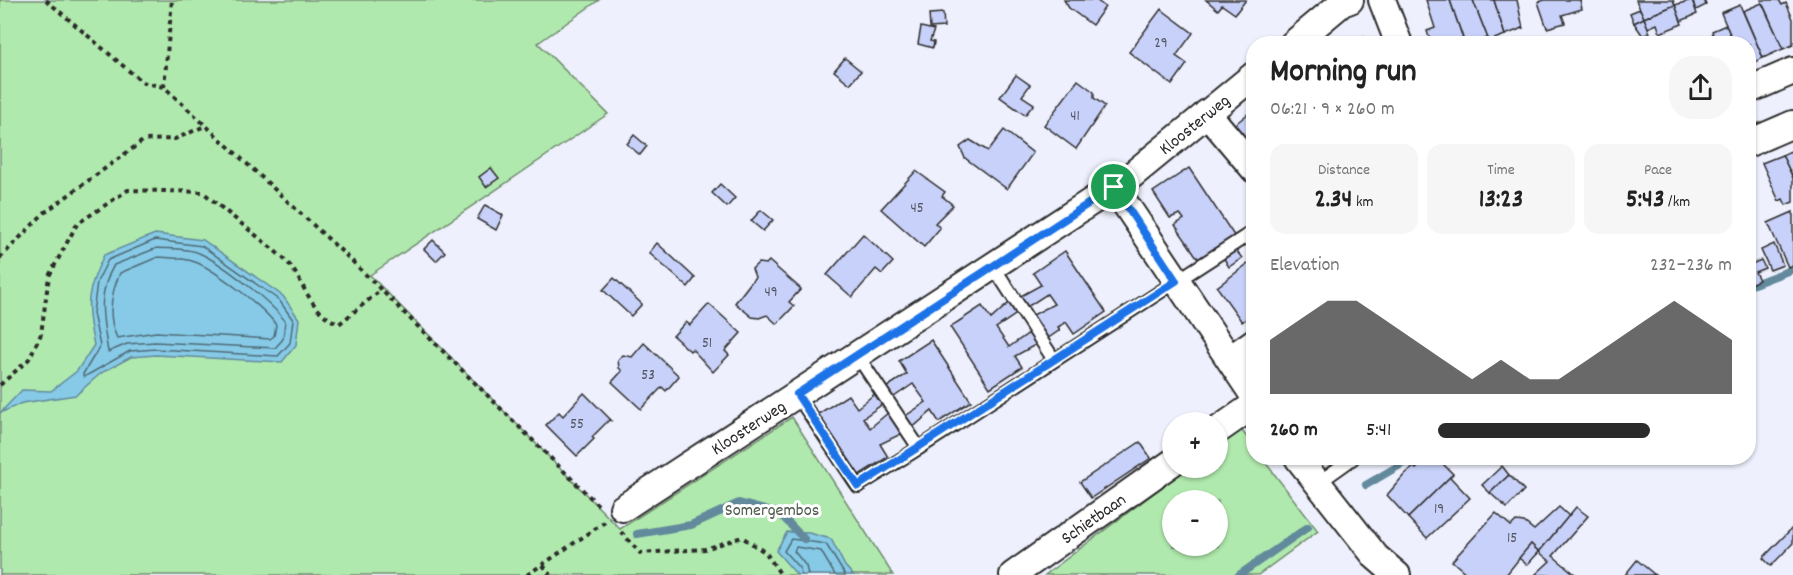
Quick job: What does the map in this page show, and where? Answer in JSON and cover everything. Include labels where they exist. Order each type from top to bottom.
[{"type":"street","points":[[1303,36],[1342,3],[1350,0]]},
{"type":"street","points":[[1382,0],[1396,36]]},
{"type":"street","points":[[1756,87],[1793,70]]},
{"type":"street","name":"Kloosterweg","points":[[616,513],[1114,187],[1246,81]]},
{"type":"street","points":[[1207,113],[1246,159]]},
{"type":"street","points":[[1756,140],[1793,124]]},
{"type":"street","points":[[1114,187],[1246,384]]},
{"type":"street","points":[[1230,359],[1246,348]]},
{"type":"street","points":[[1228,423],[1246,411]]},
{"type":"street","points":[[1304,465],[1376,558],[1397,575]]},
{"type":"street","name":"Schietbaan","points":[[1013,575],[1162,470]]},
{"type":"lane","points":[[797,394],[858,486],[1246,236]]},
{"type":"lane","points":[[993,266],[1054,360]]},
{"type":"lane","points":[[857,355],[919,448]]},
{"type":"lane","points":[[1318,483],[1343,465]]},
{"type":"path","points":[[46,0],[142,82],[164,87],[381,290],[601,508],[616,513],[639,553],[705,549],[742,537],[766,553],[781,575]]},
{"type":"path","points":[[164,87],[172,0]]},
{"type":"path","points":[[0,258],[44,213],[144,140],[175,139],[205,126]]},
{"type":"path","points":[[0,385],[29,359],[41,334],[49,276],[77,224],[128,190],[203,192],[236,222],[285,259],[325,317],[339,324],[381,290]]},
{"type":"path","points":[[527,575],[616,513]]},
{"type":"path","points":[[543,564],[550,575]]},
{"type":"green space","name":"Somergembos","points":[[0,0],[599,0],[538,43],[608,114],[370,275],[620,529],[792,417],[893,575],[0,575]]},
{"type":"green space","points":[[1240,428],[1246,436],[1246,465],[1267,465],[1318,531],[1258,575],[1045,575],[1174,478],[1228,478],[1228,437]]},
{"type":"water","points":[[155,234],[203,240],[283,296],[299,319],[296,345],[282,362],[156,355],[131,357],[101,373],[76,395],[22,403],[0,413],[22,390],[51,391],[77,371],[94,345],[89,319],[89,299],[104,255]]},
{"type":"water","points":[[787,532],[809,533],[831,539],[845,566],[853,575],[797,575],[776,551]]},
{"type":"building","points":[[1064,0],[1096,0],[1105,7],[1092,25],[1069,8]]},
{"type":"building","points":[[1206,0],[1246,0],[1235,14],[1222,5],[1218,10]]},
{"type":"building","points":[[1426,0],[1450,0],[1462,36],[1429,36],[1427,31],[1435,28]]},
{"type":"building","points":[[1450,0],[1473,0],[1487,36],[1462,36]]},
{"type":"building","points":[[1473,0],[1494,0],[1505,35],[1487,36]]},
{"type":"building","points":[[1494,0],[1517,0],[1523,28],[1505,35]]},
{"type":"building","points":[[1580,0],[1582,9],[1562,15],[1565,23],[1547,28],[1538,2]]},
{"type":"building","points":[[1636,0],[1673,0],[1675,5],[1644,18]]},
{"type":"building","points":[[1692,0],[1704,0],[1706,5],[1696,10]]},
{"type":"building","points":[[1692,0],[1697,14],[1681,21],[1675,5]]},
{"type":"building","points":[[1761,0],[1779,0],[1782,5],[1786,3],[1793,19],[1793,45],[1783,49]]},
{"type":"building","points":[[1762,3],[1783,49],[1763,58],[1756,36],[1754,36],[1743,11]]},
{"type":"building","points":[[1675,5],[1682,24],[1660,33],[1657,24],[1648,28],[1644,18]]},
{"type":"building","points":[[1740,5],[1753,36],[1731,36],[1721,13]]},
{"type":"building","points":[[1161,9],[1193,33],[1176,56],[1187,64],[1172,85],[1129,52]]},
{"type":"building","points":[[1640,9],[1644,18],[1634,23],[1630,13]]},
{"type":"building","points":[[943,13],[944,27],[930,28],[929,14]]},
{"type":"building","points":[[1644,18],[1650,33],[1643,36],[1634,23]]},
{"type":"building","points":[[1726,25],[1731,36],[1710,36],[1713,35],[1712,31]]},
{"type":"building","points":[[921,27],[934,30],[930,41],[934,42],[933,48],[918,44]]},
{"type":"building","points":[[1756,42],[1763,58],[1756,62]]},
{"type":"building","points":[[845,58],[861,71],[850,84],[834,71]]},
{"type":"building","points":[[1016,75],[1030,85],[1022,96],[1034,104],[1025,115],[1000,97]]},
{"type":"building","points":[[1078,80],[1094,92],[1094,98],[1105,106],[1076,149],[1044,125]]},
{"type":"building","points":[[1246,115],[1246,150],[1229,129]]},
{"type":"building","points":[[1004,130],[1033,153],[1007,189],[965,158],[960,147],[970,140],[988,151]]},
{"type":"building","points":[[634,135],[647,146],[640,155],[627,144]]},
{"type":"building","points":[[1793,150],[1793,178],[1782,155]]},
{"type":"building","points":[[1782,155],[1793,178],[1793,202],[1786,205],[1783,199],[1779,201],[1762,163]]},
{"type":"building","points":[[491,168],[499,178],[486,187],[479,177]]},
{"type":"building","points":[[1189,168],[1237,240],[1201,263],[1175,225],[1184,219],[1180,214],[1170,218],[1153,192]]},
{"type":"building","points":[[916,171],[945,192],[942,196],[953,205],[935,223],[940,228],[924,247],[881,209]]},
{"type":"building","points":[[720,184],[735,198],[727,207],[712,193]]},
{"type":"building","points":[[485,205],[503,215],[496,230],[477,219]]},
{"type":"building","points":[[761,210],[773,220],[763,231],[751,221]]},
{"type":"building","points":[[1793,212],[1793,265],[1788,267],[1768,223]]},
{"type":"building","points":[[863,234],[893,262],[882,274],[876,269],[852,297],[827,275]]},
{"type":"building","points":[[433,240],[445,252],[436,261],[424,249]]},
{"type":"building","points":[[657,243],[695,278],[688,287],[649,253]]},
{"type":"building","points":[[1774,244],[1783,265],[1770,270],[1761,250]]},
{"type":"building","points":[[1235,249],[1242,258],[1229,267],[1223,257]]},
{"type":"building","points":[[1065,251],[1106,312],[1074,334],[1066,322],[1058,327],[1060,330],[1044,341],[1029,317],[1054,304],[1047,294],[1024,309],[1017,298],[1041,285],[1033,273]]},
{"type":"building","points":[[1761,260],[1765,268],[1756,272],[1756,262]]},
{"type":"building","points":[[769,261],[801,289],[789,302],[794,306],[777,324],[767,315],[759,318],[752,317],[735,303],[755,277],[752,269],[758,263],[766,264]]},
{"type":"building","points":[[1246,265],[1246,319],[1242,322],[1217,287]]},
{"type":"building","points":[[614,278],[642,304],[631,316],[603,290]]},
{"type":"building","points":[[1010,302],[1018,313],[996,328],[1009,347],[1029,333],[1037,344],[1015,356],[1022,367],[990,388],[950,327],[982,306],[991,319]]},
{"type":"building","points":[[709,304],[741,333],[725,351],[729,355],[713,372],[692,349],[690,351],[673,336],[686,322],[690,325]]},
{"type":"building","points":[[931,340],[971,401],[939,422],[932,411],[911,429],[904,417],[926,402],[913,384],[891,399],[884,389],[907,374],[899,361]]},
{"type":"building","points":[[644,343],[679,376],[666,391],[662,387],[641,409],[612,382],[622,371],[618,360],[623,355],[632,357]]},
{"type":"building","points":[[877,392],[884,403],[863,418],[870,428],[889,412],[903,433],[880,444],[888,457],[856,477],[815,416],[848,395],[857,408]]},
{"type":"building","points":[[584,393],[612,421],[609,420],[592,437],[594,439],[577,456],[546,425],[559,412],[563,416]]},
{"type":"building","points":[[1140,442],[1151,458],[1091,498],[1080,482]]},
{"type":"building","points":[[1420,465],[1444,465],[1453,474],[1408,518],[1387,495],[1405,474],[1414,467],[1416,469]]},
{"type":"building","points":[[1502,466],[1509,475],[1490,493],[1482,485]]},
{"type":"building","points":[[1509,475],[1524,490],[1507,508],[1490,493]]},
{"type":"building","points":[[1450,477],[1470,498],[1427,538],[1408,518]]},
{"type":"building","points":[[1559,507],[1569,516],[1539,552],[1531,544],[1506,575],[1468,575],[1452,561],[1496,513],[1511,526],[1516,521],[1524,522],[1534,530]]},
{"type":"building","points":[[1576,507],[1588,516],[1553,556],[1576,575],[1535,575],[1550,561],[1539,552]]},
{"type":"building","points":[[1793,527],[1793,543],[1771,566],[1763,558]]},
{"type":"building","points":[[1531,544],[1539,552],[1527,565],[1519,558]]},
{"type":"building","points":[[1637,560],[1655,575],[1625,575]]},
{"type":"waterway","points":[[1756,283],[1793,269]]},
{"type":"waterway","points":[[1366,485],[1400,465]]},
{"type":"waterway","points":[[637,534],[691,525],[739,503],[780,514],[804,539]]},
{"type":"waterway","points":[[1239,575],[1308,527]]},
{"type":"route","points":[[1114,187],[1176,281],[858,486],[797,394],[1114,187]]}]
